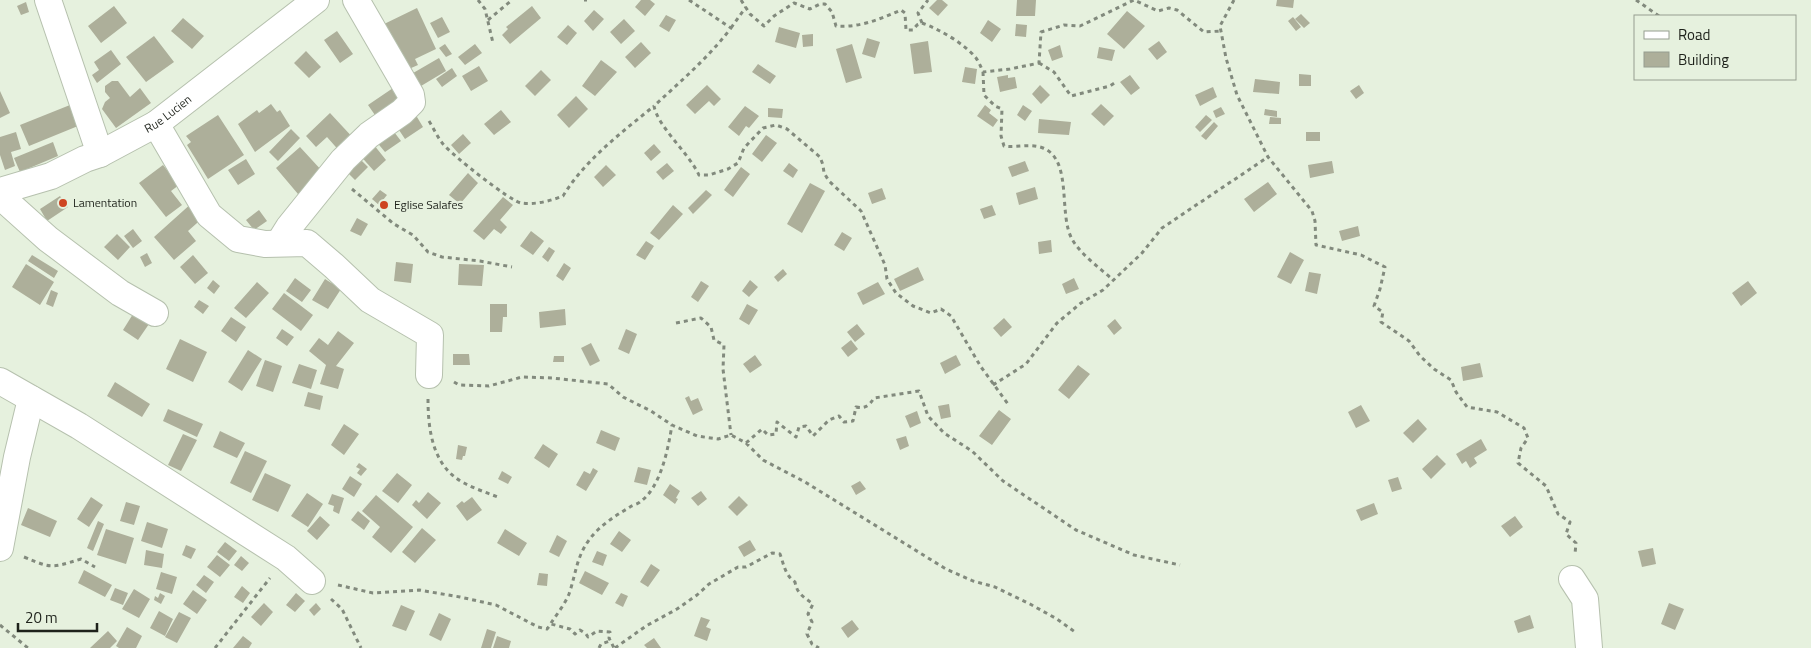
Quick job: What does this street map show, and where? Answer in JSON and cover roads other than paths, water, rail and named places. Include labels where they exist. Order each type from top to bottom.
[{"type":"street","points":[[48,0],[100,154]]},
{"type":"street","name":"Rue Lucien","points":[[0,191],[51,176],[85,159],[100,154],[156,124],[316,0]]},
{"type":"street","points":[[279,243],[289,226],[343,160],[369,135],[402,112],[412,102],[411,95],[356,0]]},
{"type":"street","points":[[156,124],[209,215],[238,239],[265,244],[307,243],[370,300],[430,335],[429,375]]},
{"type":"street","points":[[0,196],[48,239],[120,294],[155,313]]},
{"type":"street","points":[[0,380],[79,426],[286,558],[312,581]]},
{"type":"street","points":[[0,547],[17,457],[31,399]]},
{"type":"street","points":[[1572,579],[1585,599],[1589,648]]},
{"type":"place","name":"Lamentation","points":[[63,203]]},
{"type":"place","name":"Eglise Salafes","points":[[384,205]]}]
